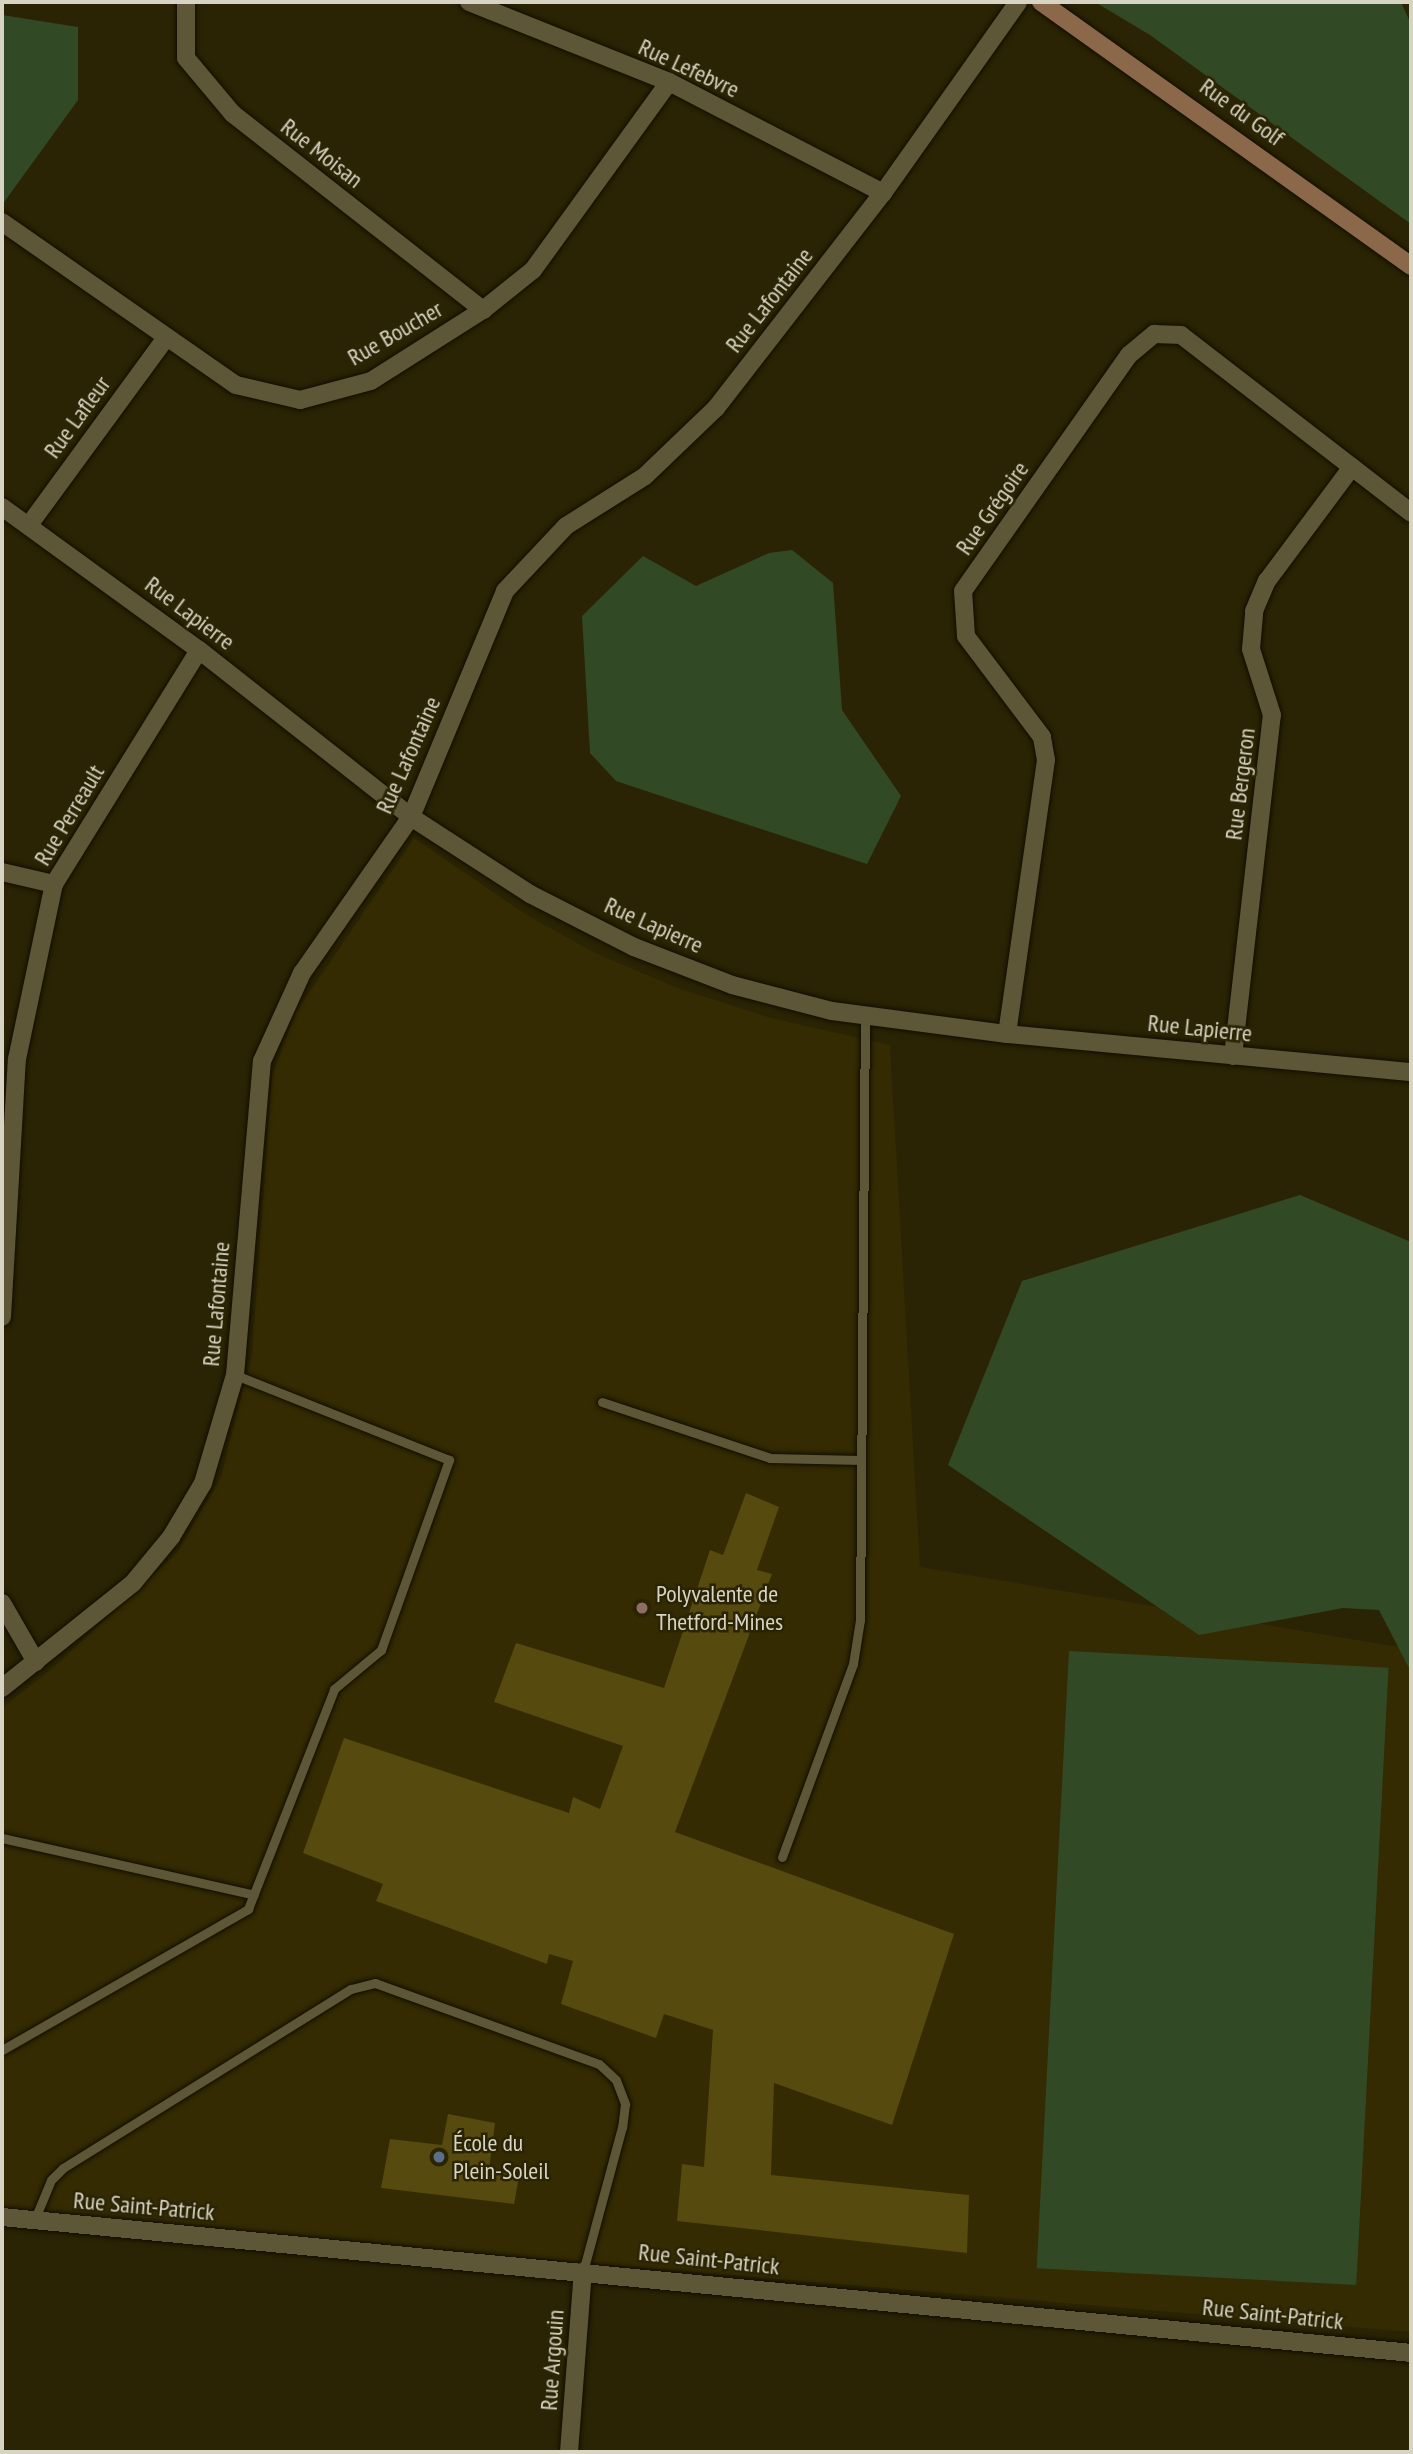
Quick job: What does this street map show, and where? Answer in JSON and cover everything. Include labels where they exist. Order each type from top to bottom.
[{"type":"street","name":"Rue Moisan","points":[[186,2],[186,58],[233,114],[483,310]]},
{"type":"street","name":"Rue Lefebvre","points":[[469,2],[669,82],[883,193]]},
{"type":"street","name":"Rue Lafontaine","points":[[2,1688],[133,1583],[171,1537],[203,1483],[235,1375],[262,1060],[302,973],[411,817],[505,592],[566,526],[645,476],[716,408],[883,193],[1018,2]]},
{"type":"street","name":"Rue du Golf","points":[[1041,2],[1411,267]]},
{"type":"street","name":"Rue Boucher","points":[[2,222],[165,339],[236,386],[300,400],[370,381],[483,310],[533,271],[669,82]]},
{"type":"street","name":"Rue Grégoire","points":[[1007,1034],[1046,760],[1042,737],[966,636],[963,591],[1129,355],[1154,334],[1181,335],[1411,513]]},
{"type":"street","name":"Rue Lafleur","points":[[29,524],[165,339]]},
{"type":"street","name":"Rue Bergeron","points":[[1233,1056],[1272,716],[1251,649],[1254,611],[1267,581],[1352,467]]},
{"type":"street","name":"Rue Lapierre","points":[[2,507],[29,524],[199,650],[411,817],[530,894],[634,947],[732,985],[864,1015],[1007,1034],[1411,1072]]},
{"type":"street","name":"Rue Perreault","points":[[2,1317],[17,1059],[54,884],[199,650]]},
{"type":"street","points":[[2,872],[54,884]]},
{"type":"street","points":[[2,1603],[36,1662]]},
{"type":"street","name":"Rue Saint-Patrick","points":[[2,2217],[1411,2353]]},
{"type":"street","name":"Rue Argouin","points":[[569,2452],[583,2272]]},
{"type":"lane","points":[[782,1857],[853,1664],[860,1620],[864,1015]]},
{"type":"lane","points":[[2,2050],[248,1909],[334,1689],[381,1650],[449,1460],[235,1375]]},
{"type":"lane","points":[[602,1402],[770,1458],[861,1460]]},
{"type":"lane","points":[[2,1838],[254,1895]]},
{"type":"lane","points":[[34,2221],[51,2180],[63,2168],[351,1989],[375,1983],[599,2064],[616,2080],[625,2105],[622,2127],[583,2272]]},
{"type":"shaded area","name":"Polyvalente de Thetford-Mines","points":[[414,838],[525,914],[593,952],[680,989],[771,1018],[890,1045],[920,1567],[1411,1649],[1411,2332],[2,2214],[2,1708],[55,1666],[177,1553],[221,1477],[252,1354],[272,1076],[296,1012]]},
{"type":"green space","points":[[1095,2],[1401,2],[1411,24],[1411,224],[1150,35]]},
{"type":"green space","points":[[2,15],[78,27],[78,100],[2,205]]},
{"type":"green space","points":[[792,550],[833,583],[842,710],[901,796],[867,864],[616,781],[590,753],[582,616],[643,556],[696,586],[769,553]]},
{"type":"green space","points":[[1300,1195],[1411,1242],[1411,1672],[1379,1610],[1343,1608],[1199,1635],[948,1465],[1022,1281]]},
{"type":"green space","points":[[1069,1651],[1389,1668],[1356,2285],[1037,2268]]},
{"type":"building","name":"Polyvalente de Thetford-Mines","points":[[746,1493],[779,1507],[757,1570],[772,1574],[675,1832],[954,1934],[892,2125],[774,2083],[771,2175],[969,2195],[967,2253],[677,2221],[682,2164],[704,2167],[713,2030],[664,2014],[656,2038],[561,2004],[573,1961],[549,1954],[547,1964],[376,1901],[383,1884],[303,1853],[344,1738],[569,1813],[573,1797],[600,1809],[623,1746],[494,1702],[516,1643],[664,1688],[710,1550],[723,1555]]},
{"type":"building","name":"École du Plein-Soleil","points":[[448,2114],[495,2123],[489,2169],[520,2171],[514,2204],[381,2188],[390,2139],[442,2145]]},
{"type":"place","name":"Polyvalente de Thetford-Mines","points":[[642,1608]]},
{"type":"place","name":"École du Plein-Soleil","points":[[439,2157]]}]
